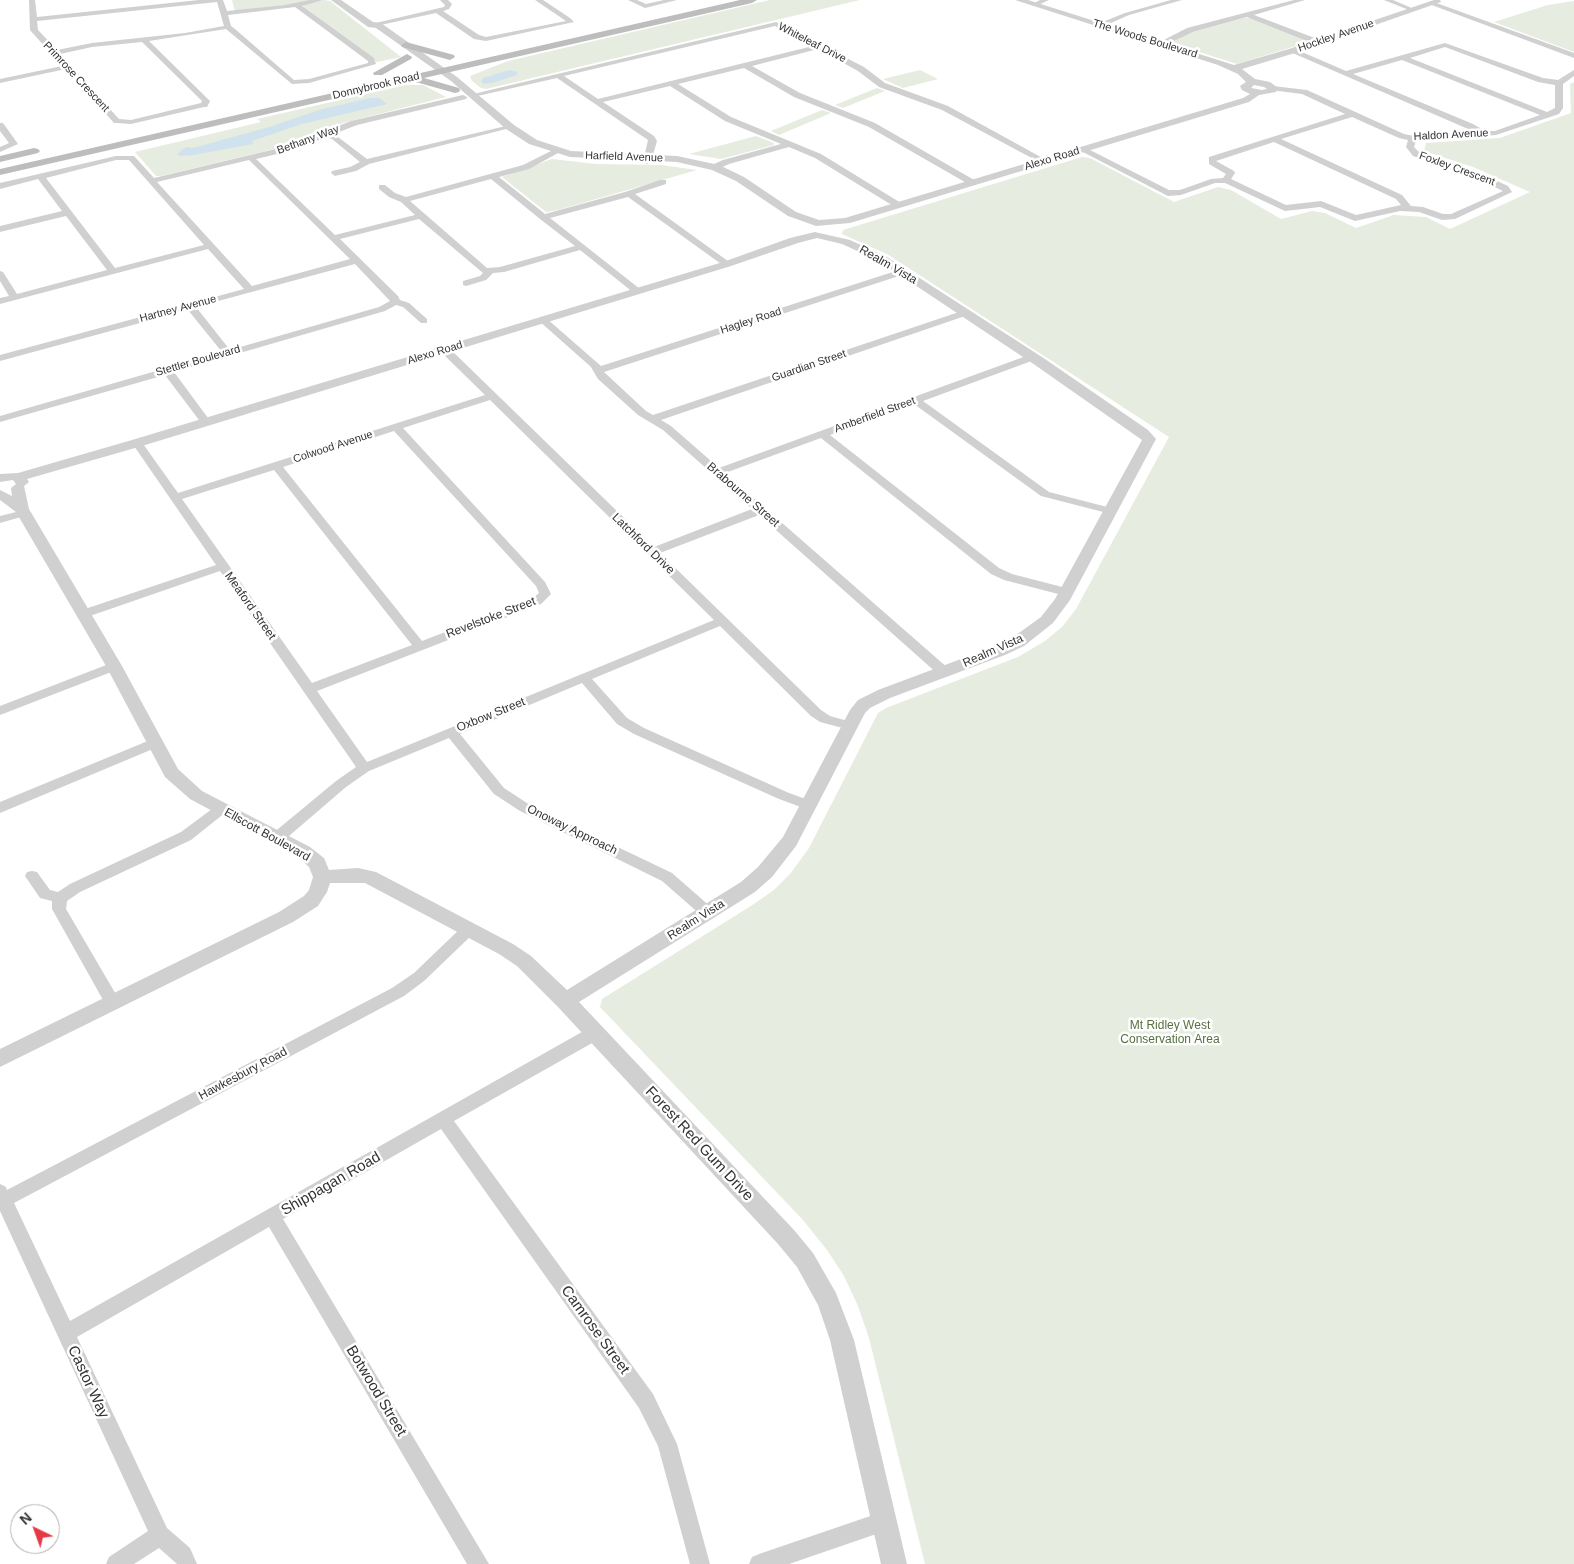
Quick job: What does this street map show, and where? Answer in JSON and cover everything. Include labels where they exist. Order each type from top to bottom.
[{"type":"main road","name":"Donnybrook Road","points":[[0,172],[752,0]]},
{"type":"main road","points":[[636,15],[678,2]]},
{"type":"main road","points":[[478,50],[580,27]]},
{"type":"main road","points":[[406,45],[455,56]]},
{"type":"main road","points":[[378,73],[407,56]]},
{"type":"main road","name":"Donnybrook Road","points":[[290,93],[455,56]]},
{"type":"main road","points":[[454,79],[501,57]]},
{"type":"main road","points":[[412,78],[464,94]]},
{"type":"main road","points":[[116,132],[213,110]]},
{"type":"main road","points":[[0,159],[48,148]]},
{"type":"street","name":"Primrose Crescent","points":[[32,0],[34,30],[118,122],[131,122],[204,104],[206,101],[142,39]]},
{"type":"street","points":[[33,19],[211,0],[221,1],[226,13],[228,27],[292,82],[309,81],[372,64],[371,60],[298,5]]},
{"type":"street","points":[[226,13],[298,5],[320,0]]},
{"type":"street","points":[[335,0],[371,25],[370,27],[407,56],[437,72]]},
{"type":"street","points":[[371,25],[449,6],[443,0]]},
{"type":"street","points":[[438,10],[477,37],[486,39],[570,22],[538,0]]},
{"type":"street","points":[[631,0],[647,6],[678,2]]},
{"type":"street","name":"The Woods Boulevard","points":[[1014,0],[1034,5]]},
{"type":"street","name":"The Woods Boulevard","points":[[1019,0],[1234,68],[1254,88]]},
{"type":"street","points":[[1034,5],[1046,0]]},
{"type":"street","points":[[1099,25],[1127,14],[1179,0]]},
{"type":"street","points":[[1160,44],[1190,30],[1300,0]]},
{"type":"street","points":[[1387,0],[1411,9]]},
{"type":"street","points":[[1434,2],[1574,56]]},
{"type":"street","name":"Hockley Avenue","points":[[1234,68],[1292,51],[1434,2]]},
{"type":"street","points":[[1248,15],[1317,42]]},
{"type":"street","name":"Whiteleaf Drive","points":[[464,94],[558,75],[772,24],[782,26],[861,69],[880,84],[944,108],[1044,161]]},
{"type":"street","points":[[371,25],[378,25],[406,45],[423,63]]},
{"type":"street","points":[[54,53],[92,45],[197,33],[228,27]]},
{"type":"street","points":[[1345,74],[1445,45],[1541,80],[1558,83],[1574,72]]},
{"type":"street","points":[[598,101],[819,46]]},
{"type":"street","points":[[1292,51],[1470,126],[1483,134]]},
{"type":"street","points":[[1402,57],[1547,115],[1559,110],[1558,83]]},
{"type":"street","points":[[745,65],[797,95],[872,125],[973,183]]},
{"type":"street","points":[[0,81],[66,67]]},
{"type":"street","name":"Harfield Avenue","points":[[437,72],[454,79],[464,94]]},
{"type":"street","name":"Harfield Avenue","points":[[437,72],[506,128],[522,144],[580,160],[677,159],[715,167],[740,179],[792,214],[822,230]]},
{"type":"street","points":[[558,75],[651,138],[648,160]]},
{"type":"street","points":[[671,84],[728,119],[818,156],[898,205]]},
{"type":"street","name":"Alexo Road","points":[[19,482],[74,462],[727,264],[800,233],[822,230],[898,205],[1246,100],[1254,96],[1254,88],[1270,92],[1273,88]]},
{"type":"street","name":"Haldon Avenue","points":[[1273,88],[1304,92],[1352,114],[1413,138],[1496,132],[1547,115]]},
{"type":"street","name":"Bethany Way","points":[[152,181],[291,148],[354,123],[464,94]]},
{"type":"street","points":[[1083,150],[1168,193],[1180,192],[1226,180],[1231,173],[1212,162],[1212,159],[1352,114]]},
{"type":"street","points":[[0,125],[14,144],[0,150]]},
{"type":"street","points":[[335,174],[353,169],[366,162],[506,128]]},
{"type":"street","points":[[326,134],[335,137],[366,162]]},
{"type":"street","name":"Foxley Crescent","points":[[1226,180],[1289,209],[1321,204],[1360,218],[1393,208],[1408,208],[1452,217],[1508,192],[1506,188],[1470,172],[1416,154],[1410,147],[1413,138]]},
{"type":"street","points":[[1274,139],[1399,197],[1408,208]]},
{"type":"street","points":[[715,167],[726,162],[790,144]]},
{"type":"street","points":[[405,200],[532,165],[551,153]]},
{"type":"street","points":[[0,186],[127,157],[136,162],[250,290]]},
{"type":"street","points":[[251,158],[395,298],[395,302],[406,305],[424,321]]},
{"type":"street","name":"Harfield Avenue","points":[[648,160],[676,164],[714,174],[732,182],[800,233]]},
{"type":"street","points":[[40,176],[66,213],[113,272]]},
{"type":"street","points":[[492,176],[637,291]]},
{"type":"street","points":[[543,216],[628,194],[662,182]]},
{"type":"street","points":[[382,187],[392,195],[405,200],[406,203],[481,269],[489,272]]},
{"type":"street","points":[[628,194],[634,196],[727,264]]},
{"type":"street","points":[[0,229],[66,213]]},
{"type":"street","points":[[334,238],[421,216]]},
{"type":"street","name":"Realm Vista","points":[[565,1001],[748,887],[765,872],[790,841],[858,710],[873,698],[1018,642],[1047,620],[1066,592],[1149,439],[1033,357],[902,272],[875,256],[822,230]]},
{"type":"street","points":[[0,301],[210,246]]},
{"type":"street","points":[[466,283],[483,278],[489,272],[582,247]]},
{"type":"street","name":"Hartney Avenue","points":[[0,358],[355,261]]},
{"type":"street","name":"Hagley Road","points":[[599,370],[902,272]]},
{"type":"street","points":[[0,274],[16,297]]},
{"type":"street","name":"Stettler Boulevard","points":[[0,419],[382,309],[395,302]]},
{"type":"street","points":[[190,306],[228,352]]},
{"type":"street","name":"Guardian Street","points":[[653,419],[966,313]]},
{"type":"street","name":"Brabourne Street","points":[[544,320],[599,370],[602,377],[642,413],[668,428],[944,672]]},
{"type":"street","name":"Latchford Drive","points":[[444,350],[820,717],[850,726]]},
{"type":"street","name":"Amberfield Street","points":[[718,472],[1033,357]]},
{"type":"street","points":[[167,370],[206,422]]},
{"type":"street","name":"Colwood Avenue","points":[[175,498],[491,396]]},
{"type":"street","points":[[915,400],[1045,494],[1111,511]]},
{"type":"street","name":"Revelstoke Street","points":[[309,689],[543,598],[545,590],[396,426]]},
{"type":"street","points":[[822,434],[995,571],[1008,577],[1066,592]]},
{"type":"street","name":"Meaford Street","points":[[137,443],[364,768]]},
{"type":"street","points":[[276,465],[420,646]]},
{"type":"street","points":[[1,478],[19,482]]},
{"type":"street","points":[[0,493],[19,482]]},
{"type":"street","name":"Ellscott Boulevard","points":[[19,482],[23,511]]},
{"type":"street","name":"Ellscott Boulevard","points":[[0,493],[23,511],[114,666],[171,773],[196,795],[310,857],[317,863],[322,877]]},
{"type":"street","points":[[652,552],[761,510]]},
{"type":"street","points":[[0,520],[23,511]]},
{"type":"street","points":[[83,614],[223,566]]},
{"type":"street","name":"Oxbow Street","points":[[276,838],[341,784],[364,768],[722,621]]},
{"type":"street","points":[[0,711],[114,666]]},
{"type":"street","points":[[583,677],[622,721],[639,731],[784,796],[809,805]]},
{"type":"street","name":"Onoway Approach","points":[[451,731],[499,791],[525,808],[667,877],[708,912]]},
{"type":"street","points":[[0,808],[155,743]]},
{"type":"street","points":[[32,876],[45,894],[60,898],[75,888],[186,836],[221,809]]},
{"type":"street","name":"Forest Red Gum Drive","points":[[322,877],[358,875],[369,877],[506,949],[524,961],[565,1001],[780,1230],[805,1260],[828,1301],[842,1340],[894,1564]]},
{"type":"street","points":[[0,1059],[303,907],[318,892],[322,877]]},
{"type":"street","points":[[60,898],[59,910],[113,1003]]},
{"type":"street","name":"Hawkesbury Road","points":[[2,1196],[398,992],[419,977],[469,929]]},
{"type":"street","name":"Shippagan Road","points":[[66,1333],[595,1033]]},
{"type":"street","name":"Camrose Street","points":[[443,1119],[646,1401],[667,1444],[700,1564]]},
{"type":"street","name":"Castor Way","points":[[2,1196],[160,1535],[182,1555],[187,1564]]},
{"type":"street","name":"Botwood Street","points":[[272,1217],[479,1564]]},
{"type":"street","points":[[760,1564],[885,1521]]},
{"type":"street","points":[[116,1564],[160,1535]]},
{"type":"green space","points":[[232,0],[314,0],[235,11]]},
{"type":"green space","points":[[324,0],[330,1],[401,57],[377,62],[303,7],[305,4]]},
{"type":"green space","points":[[770,0],[860,0],[486,89],[481,88],[472,81],[470,76],[508,61]]},
{"type":"green space","points":[[1574,1],[1574,52],[1494,22],[1548,5]]},
{"type":"green space","points":[[1244,18],[1252,18],[1309,42],[1237,64],[1171,43],[1171,41],[1190,33]]},
{"type":"green space","points":[[920,70],[938,79],[903,88],[883,79]]},
{"type":"green space","name":"Mt Ridley West Conservation Area","points":[[1574,82],[1574,1564],[925,1564],[869,1338],[858,1306],[844,1276],[827,1250],[803,1220],[600,1007],[602,999],[754,904],[774,890],[790,874],[809,848],[878,713],[886,708],[1018,657],[1045,641],[1062,627],[1076,609],[1169,437],[887,254],[842,234],[843,230],[1082,157],[1090,158],[1174,202],[1218,187],[1231,190],[1281,219],[1312,211],[1325,213],[1356,228],[1394,215],[1426,217],[1450,229],[1530,192],[1473,167],[1424,151],[1426,143],[1500,138],[1571,113],[1570,84]]},
{"type":"green space","points":[[406,85],[423,85],[446,97],[343,123],[287,146],[161,176],[156,176],[135,152],[261,122],[257,119]]},
{"type":"green space","points":[[877,88],[885,91],[843,108],[835,105]]},
{"type":"green space","points":[[822,110],[831,113],[779,135],[771,131]]},
{"type":"green space","points":[[756,136],[774,143],[774,145],[721,159],[689,154]]},
{"type":"green space","points":[[552,159],[596,164],[661,165],[697,170],[546,212],[502,177]]},
{"type":"water","points":[[510,70],[517,72],[517,75],[492,83],[484,84],[481,82],[483,78]]},
{"type":"water","points":[[370,98],[379,98],[387,104],[302,124],[252,141],[253,144],[193,155],[180,156],[177,154],[186,147],[193,148],[269,127],[319,110]]}]
